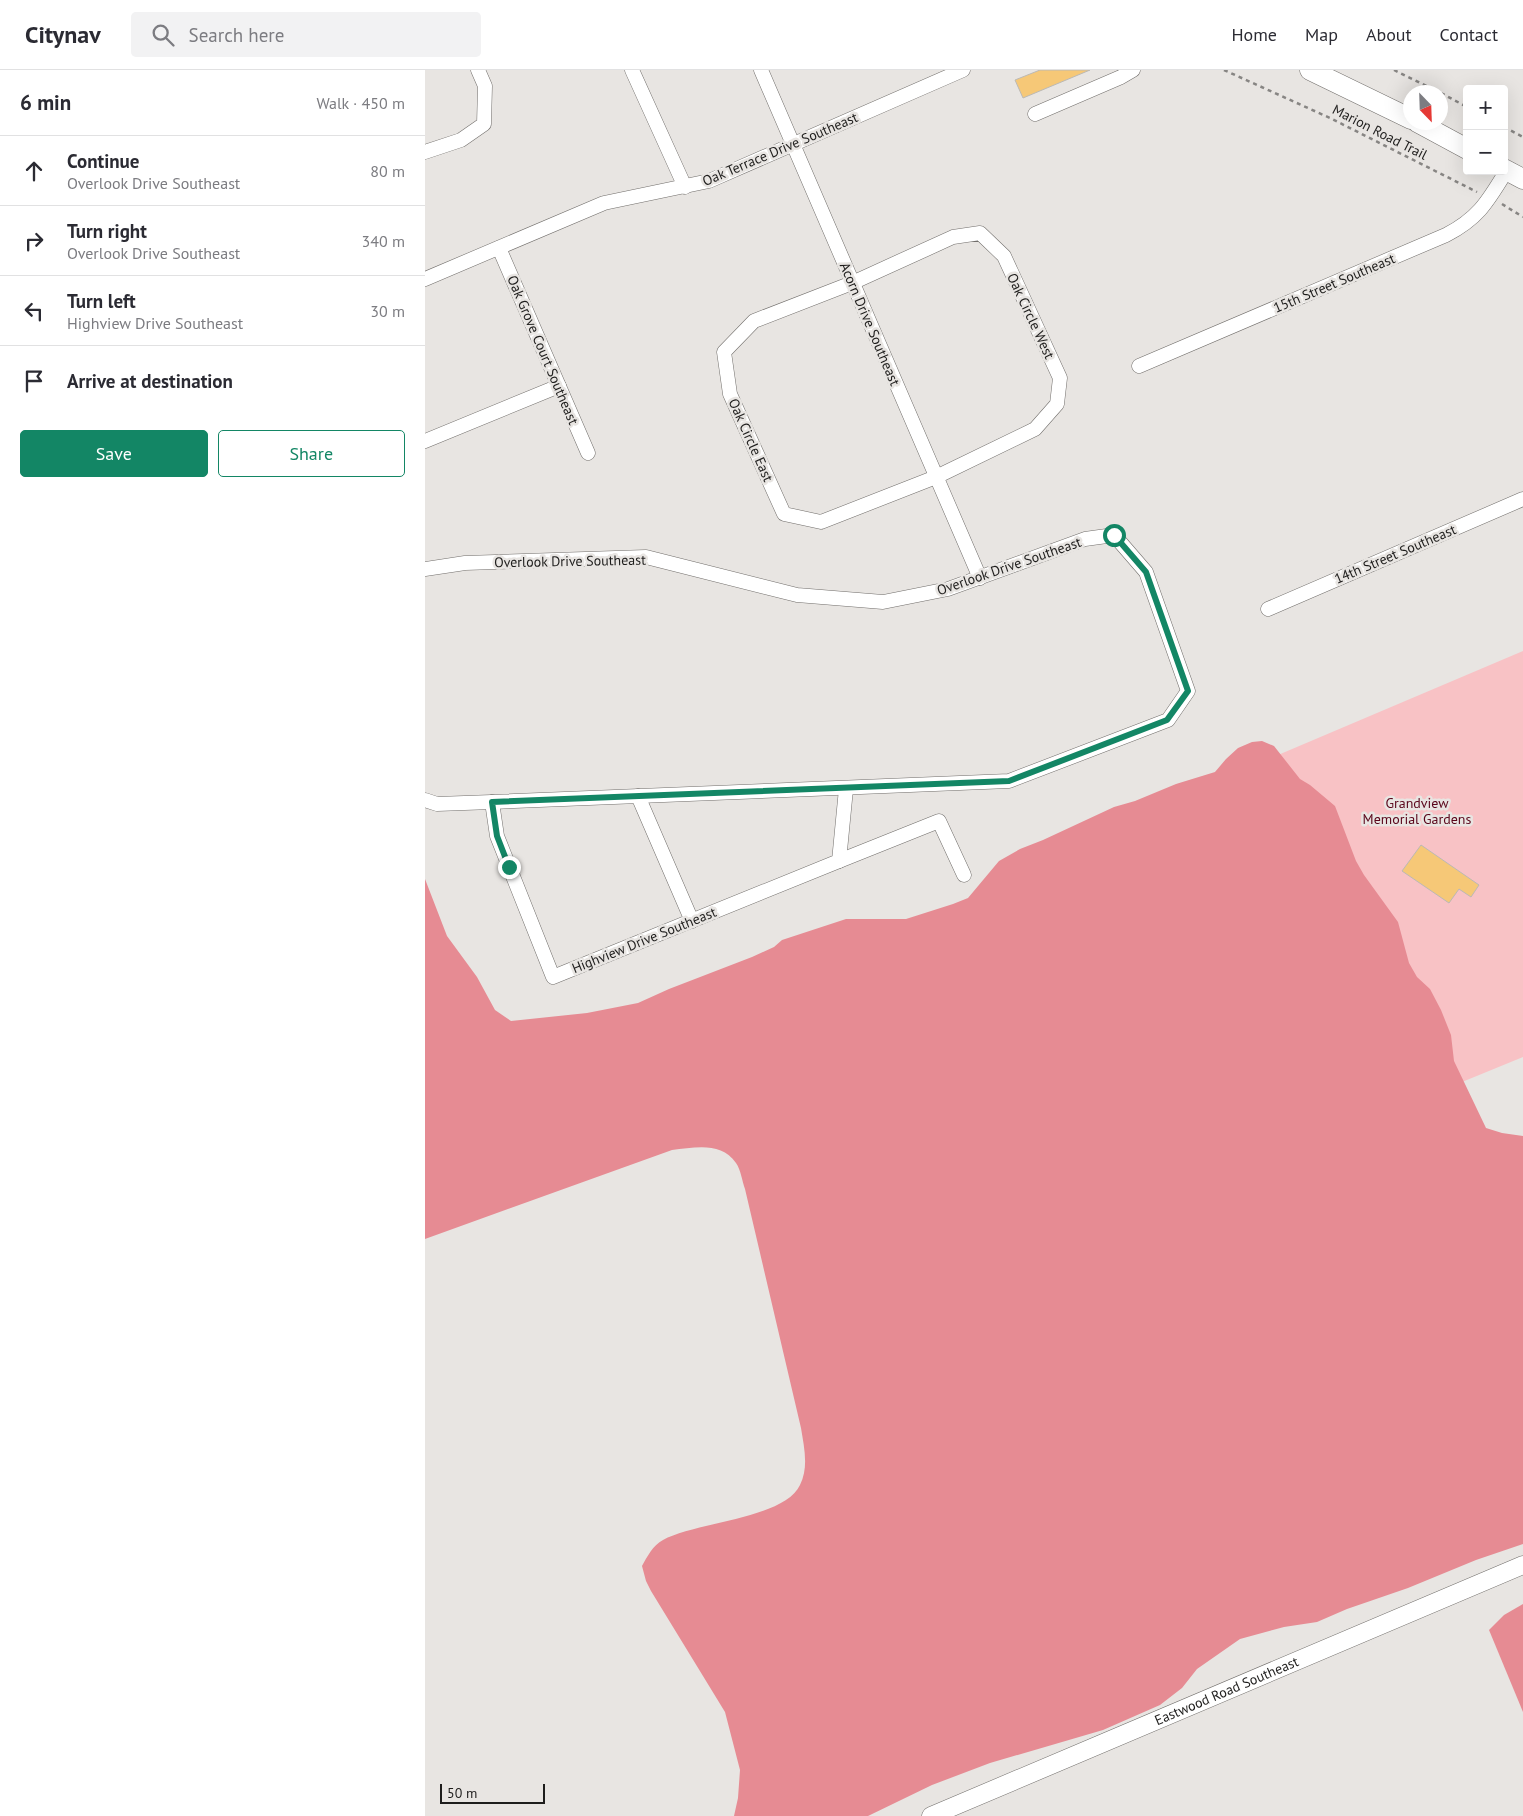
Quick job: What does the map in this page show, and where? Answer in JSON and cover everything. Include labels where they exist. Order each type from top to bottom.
[{"type":"main road","points":[[1310,70],[1403,115]]},
{"type":"main road","points":[[1432,130],[1463,147]]},
{"type":"street","points":[[425,152],[461,140],[484,124],[485,86],[477,70]]},
{"type":"street","points":[[632,70],[685,186]]},
{"type":"street","name":"Acorn Drive Southeast","points":[[761,70],[979,578]]},
{"type":"street","name":"Oak Terrace Drive Southeast","points":[[425,279],[604,203],[709,181],[963,70]]},
{"type":"street","points":[[1035,114],[1133,70]]},
{"type":"street","name":"15th Street Southeast","points":[[1139,366],[1446,236],[1470,221],[1511,173]]},
{"type":"street","name":"Oak Circle West","points":[[852,283],[953,237],[980,233],[1004,256],[1060,378],[1057,404],[1035,429],[936,477]]},
{"type":"street","name":"Oak Grove Court Southeast","points":[[499,248],[588,453]]},
{"type":"street","name":"Oak Circle East","points":[[852,283],[754,321],[724,352],[730,394],[784,514],[821,522],[936,477]]},
{"type":"street","points":[[425,441],[559,386]]},
{"type":"street","name":"14th Street Southeast","points":[[1268,609],[1523,499]]},
{"type":"street","name":"Overlook Drive Southeast","points":[[425,568],[465,563],[646,557],[797,595],[883,602],[948,589],[1085,540],[1114,535],[1146,572],[1188,691],[1167,720],[1009,781],[437,804],[425,800]]},
{"type":"street","points":[[839,861],[846,788]]},
{"type":"street","points":[[638,796],[692,921]]},
{"type":"street","name":"Highview Drive Southeast","points":[[492,802],[497,836],[553,977],[939,821],[964,875]]},
{"type":"street","name":"Eastwood Road Southeast","points":[[931,1816],[1523,1564]]},
{"type":"path","name":"Marion Road Trail","points":[[1224,70],[1330,118],[1455,182],[1491,196],[1523,217]]},
{"type":"path","points":[[1395,70],[1424,85]]},
{"type":"path","points":[[1448,97],[1463,105]]},
{"type":"path","points":[[1508,129],[1523,137]]},
{"type":"green space","name":"Grandview Memorial Gardens","points":[[1523,651],[1523,1057],[1423,1098],[1278,755]]},
{"type":"shaded area","points":[[1262,741],[1274,746],[1300,779],[1335,806],[1356,861],[1398,922],[1409,963],[1417,977],[1430,989],[1441,1010],[1451,1035],[1454,1061],[1486,1128],[1502,1133],[1523,1136],[1523,1544],[1476,1560],[1317,1622],[1284,1627],[1240,1639],[1197,1669],[1182,1688],[1160,1705],[1103,1730],[990,1763],[932,1785],[868,1816],[734,1816],[738,1798],[740,1770],[725,1712],[651,1591],[642,1566],[659,1542],[677,1534],[758,1513],[776,1505],[791,1496],[803,1478],[805,1457],[801,1428],[740,1172],[736,1163],[723,1151],[698,1147],[672,1150],[425,1239],[425,879],[447,936],[477,977],[495,1010],[511,1021],[587,1013],[638,1003],[752,957],[774,947],[782,940],[846,919],[906,919],[968,898],[999,861],[1020,849],[1114,807],[1215,772],[1238,748],[1252,742]]},
{"type":"shaded area","points":[[1523,1604],[1523,1712],[1489,1630],[1504,1615]]},
{"type":"building","points":[[1040,70],[1090,70],[1023,98],[1015,80]]},
{"type":"building","points":[[1421,845],[1479,885],[1471,897],[1459,889],[1449,903],[1402,871]]},
{"type":"route","points":[[509,867],[497,836],[492,802],[1009,781],[1167,720],[1188,691],[1146,572],[1114,535]]}]
